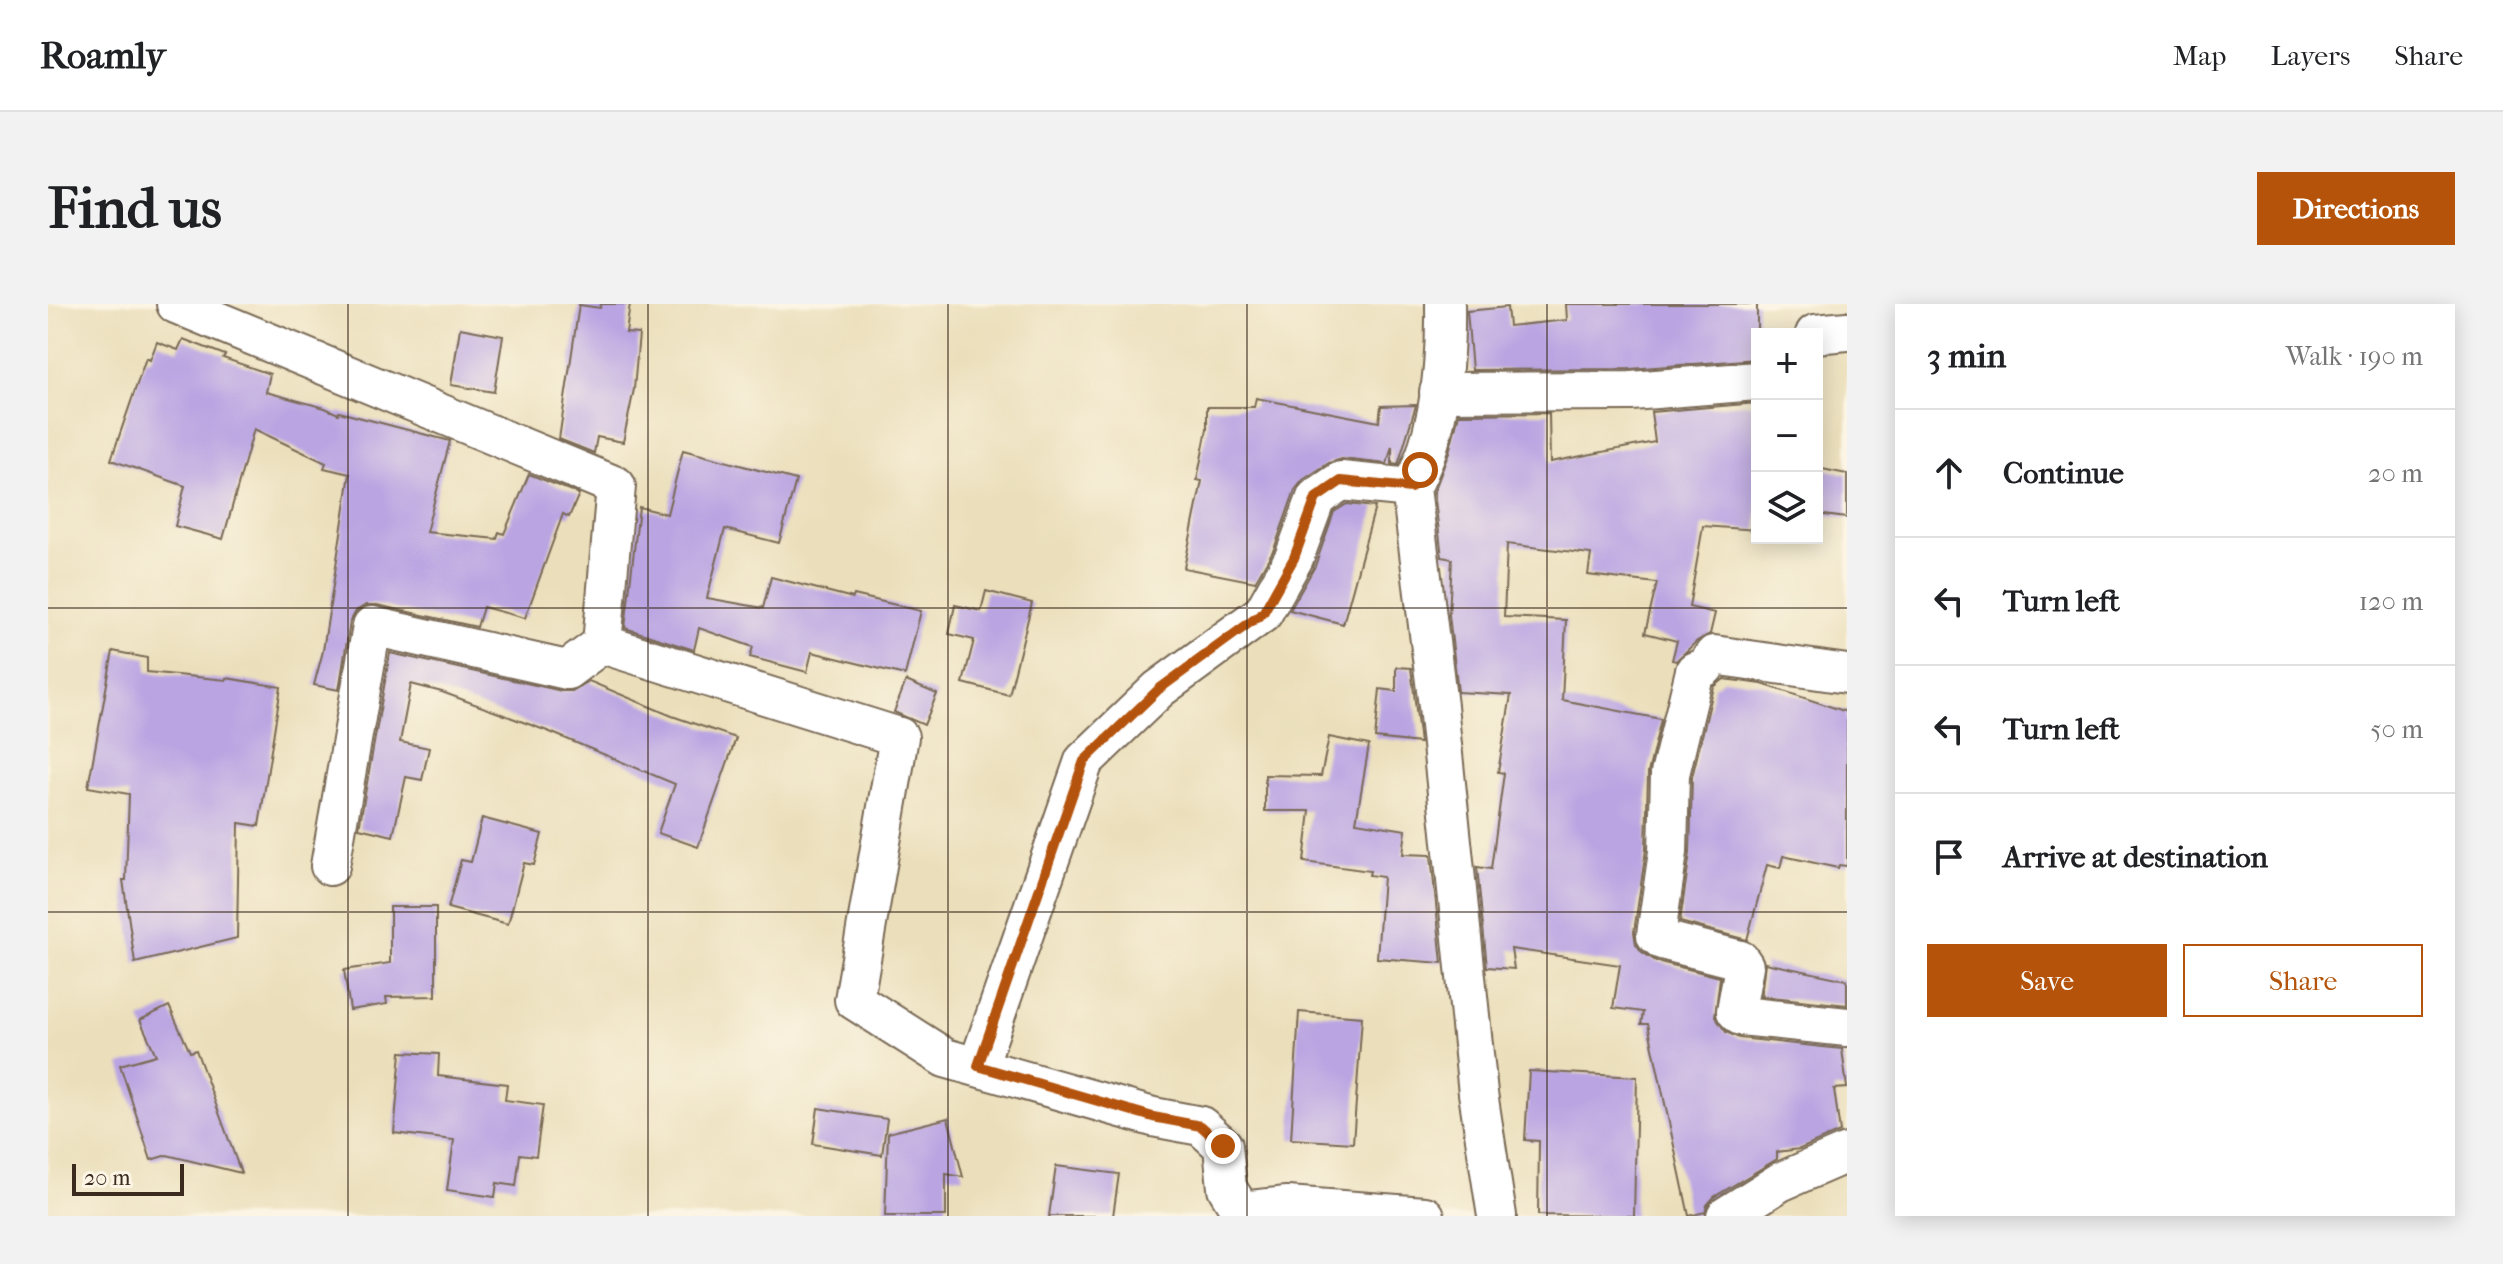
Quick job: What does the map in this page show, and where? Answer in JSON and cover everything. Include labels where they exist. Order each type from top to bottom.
[{"type":"street","points":[[176,304],[616,486],[602,644],[567,670],[372,626],[330,866]]},
{"type":"street","points":[[1445,304],[1446,342],[1439,392],[1420,470],[1411,488],[1438,706],[1478,1093],[1497,1216]]},
{"type":"street","points":[[1823,333],[1847,331]]},
{"type":"street","points":[[1439,392],[1631,391],[1751,381]]},
{"type":"street","points":[[978,1066],[1084,761],[1159,689],[1263,613],[1294,558],[1316,498],[1341,481],[1411,488]]},
{"type":"street","points":[[602,644],[899,737],[854,1000],[945,1058],[1153,1117],[1201,1126],[1223,1146],[1227,1188],[1241,1211],[1287,1206],[1425,1216]]},
{"type":"street","points":[[1847,674],[1714,655],[1704,668],[1695,671],[1670,774],[1668,852],[1656,935],[1662,940],[1740,960],[1744,966],[1736,1011],[1741,1016],[1847,1027]]},
{"type":"street","points":[[1737,1212],[1780,1182],[1847,1153]]},
{"type":"building","points":[[601,304],[630,304],[626,333],[639,334],[634,389],[623,442],[597,437],[594,453],[559,439],[579,305],[600,308]]},
{"type":"building","points":[[1566,304],[1757,304],[1757,328],[1751,328],[1751,359],[1630,369],[1472,370],[1467,311],[1507,307],[1509,326],[1567,320]]},
{"type":"building","points":[[460,328],[503,336],[494,392],[451,385]]},
{"type":"building","points":[[183,339],[225,355],[223,358],[270,374],[266,392],[338,414],[450,441],[426,532],[497,539],[499,532],[504,534],[529,474],[579,494],[569,517],[563,514],[525,618],[483,607],[477,627],[366,605],[356,611],[350,622],[339,690],[314,685],[323,651],[350,474],[324,468],[326,463],[254,429],[223,539],[175,526],[185,486],[111,460],[146,358],[150,360],[157,342],[178,350]]},
{"type":"building","points":[[1256,398],[1379,422],[1381,406],[1416,405],[1398,465],[1392,464],[1392,446],[1387,464],[1342,459],[1329,463],[1303,480],[1295,490],[1274,549],[1255,582],[1184,568],[1202,481],[1197,480],[1207,429],[1207,407],[1254,407]]},
{"type":"building","points":[[1751,404],[1751,530],[1703,526],[1689,607],[1715,613],[1710,634],[1697,641],[1676,661],[1672,660],[1677,641],[1645,633],[1657,583],[1588,575],[1591,554],[1507,544],[1504,617],[1566,620],[1562,700],[1661,719],[1648,773],[1646,850],[1634,932],[1636,944],[1656,961],[1720,977],[1715,1017],[1726,1032],[1739,1038],[1842,1049],[1847,1088],[1834,1089],[1840,1132],[1800,1149],[1777,1152],[1777,1159],[1714,1197],[1705,1212],[1689,1216],[1648,1024],[1641,1024],[1643,1012],[1613,1008],[1620,965],[1511,949],[1514,969],[1487,967],[1477,867],[1491,869],[1504,773],[1498,772],[1511,695],[1458,692],[1449,615],[1452,559],[1442,557],[1434,492],[1459,414],[1549,413],[1550,462],[1655,442],[1651,412]]},
{"type":"building","points":[[683,450],[796,480],[779,543],[725,529],[707,598],[763,608],[771,577],[921,611],[905,675],[812,652],[807,672],[750,657],[753,647],[699,628],[694,650],[625,628],[639,507],[667,514]]},
{"type":"building","points":[[1823,469],[1847,474],[1847,518],[1823,515]]},
{"type":"building","points":[[1347,504],[1375,507],[1343,624],[1290,610],[1315,566],[1334,512]]},
{"type":"building","points":[[986,591],[1032,603],[1009,695],[963,683],[974,640],[949,634],[955,605],[981,611]]},
{"type":"building","points":[[113,651],[147,658],[147,672],[226,678],[281,687],[259,826],[239,823],[237,938],[135,963],[123,880],[126,880],[129,794],[88,787]]},
{"type":"building","points":[[390,653],[562,691],[572,691],[589,681],[672,716],[736,738],[698,847],[658,833],[675,784],[550,732],[442,692],[411,684],[400,742],[429,748],[422,780],[406,777],[393,836],[359,828]]},
{"type":"building","points":[[1396,667],[1411,668],[1420,743],[1375,738],[1380,689],[1396,691]]},
{"type":"building","points":[[1724,679],[1762,684],[1847,712],[1847,866],[1839,865],[1838,868],[1783,856],[1780,868],[1767,865],[1747,940],[1680,922],[1690,853],[1692,777],[1714,687]]},
{"type":"building","points":[[906,681],[937,694],[924,725],[894,712]]},
{"type":"building","points":[[1329,737],[1369,745],[1356,822],[1406,830],[1403,854],[1431,855],[1442,963],[1377,958],[1383,877],[1369,875],[1370,871],[1304,862],[1310,811],[1265,811],[1265,775],[1321,776]]},
{"type":"building","points":[[482,818],[542,834],[534,865],[524,863],[508,924],[448,908],[461,860],[471,862]]},
{"type":"building","points":[[390,907],[436,907],[436,996],[386,997],[387,1004],[350,1010],[344,970],[390,963]]},
{"type":"building","points":[[1765,963],[1847,980],[1847,1005],[1761,996]]},
{"type":"building","points":[[169,1006],[190,1052],[196,1050],[241,1173],[167,1155],[151,1160],[120,1065],[156,1055],[140,1020]]},
{"type":"building","points":[[1299,1012],[1362,1017],[1353,1143],[1291,1139]]},
{"type":"building","points":[[401,1052],[439,1054],[438,1076],[507,1084],[505,1100],[543,1105],[536,1156],[520,1154],[516,1186],[497,1183],[495,1197],[447,1190],[454,1140],[394,1133]]},
{"type":"building","points":[[1529,1071],[1637,1077],[1634,1216],[1538,1215],[1539,1141],[1525,1140]]},
{"type":"building","points":[[818,1108],[887,1119],[882,1155],[813,1144]]},
{"type":"building","points":[[948,1118],[963,1177],[946,1174],[946,1216],[885,1216],[888,1133]]},
{"type":"building","points":[[1056,1166],[1119,1174],[1113,1216],[1049,1216]]},
{"type":"route","points":[[1223,1146],[1201,1126],[1153,1117],[978,1066],[1084,761],[1159,689],[1263,613],[1294,558],[1316,498],[1341,481],[1411,488],[1420,470]]}]
